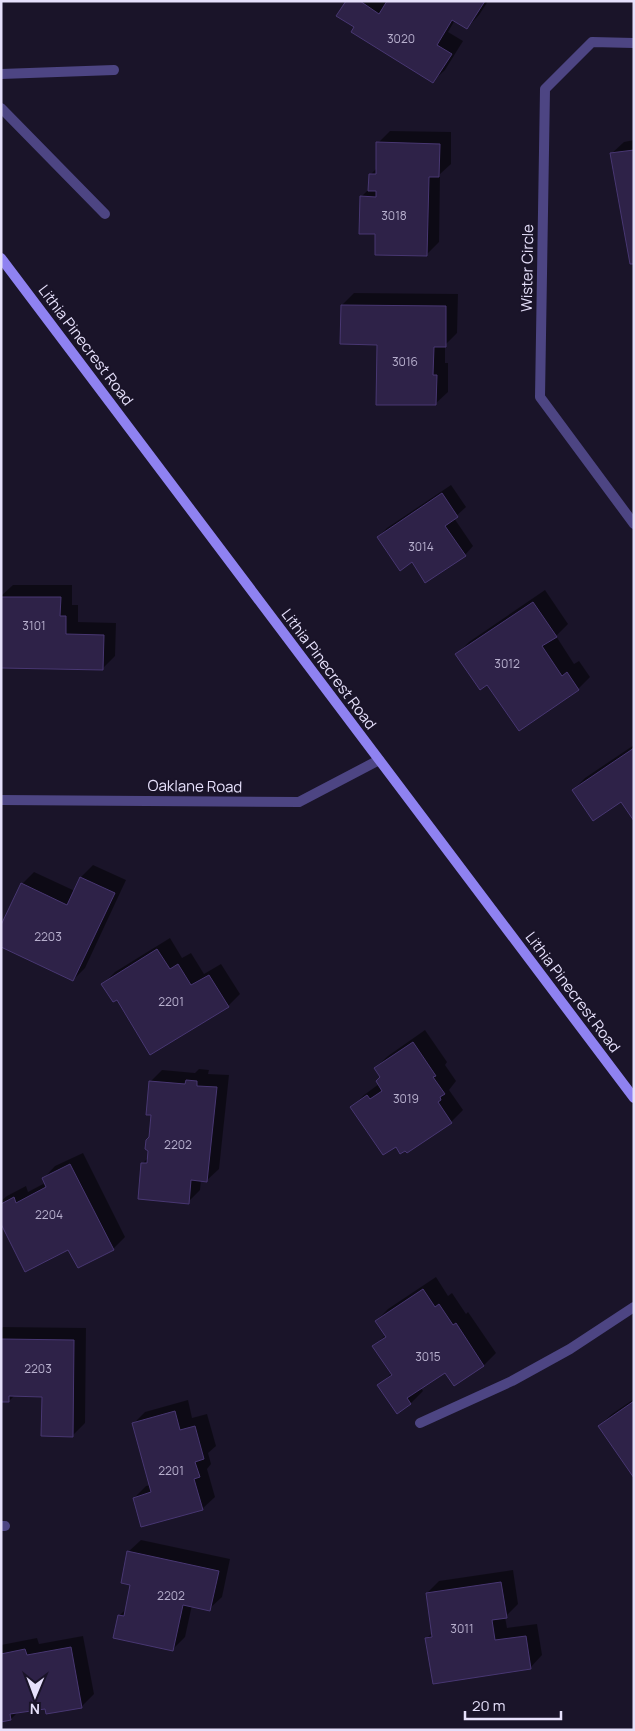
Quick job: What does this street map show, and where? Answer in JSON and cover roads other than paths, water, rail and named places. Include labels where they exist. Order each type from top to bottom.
[{"type":"main road","name":"Lithia Pinecrest Road","points":[[1,258],[634,1098]]},
{"type":"street","name":"Wister Circle","points":[[634,43],[592,42],[544,89],[540,398],[634,524]]},
{"type":"street","points":[[1,74],[114,70]]},
{"type":"street","points":[[1,108],[105,214]]},
{"type":"street","name":"Oaklane Road","points":[[1,800],[299,802],[379,760]]},
{"type":"street","points":[[420,1423],[512,1381],[570,1349],[634,1307]]}]
